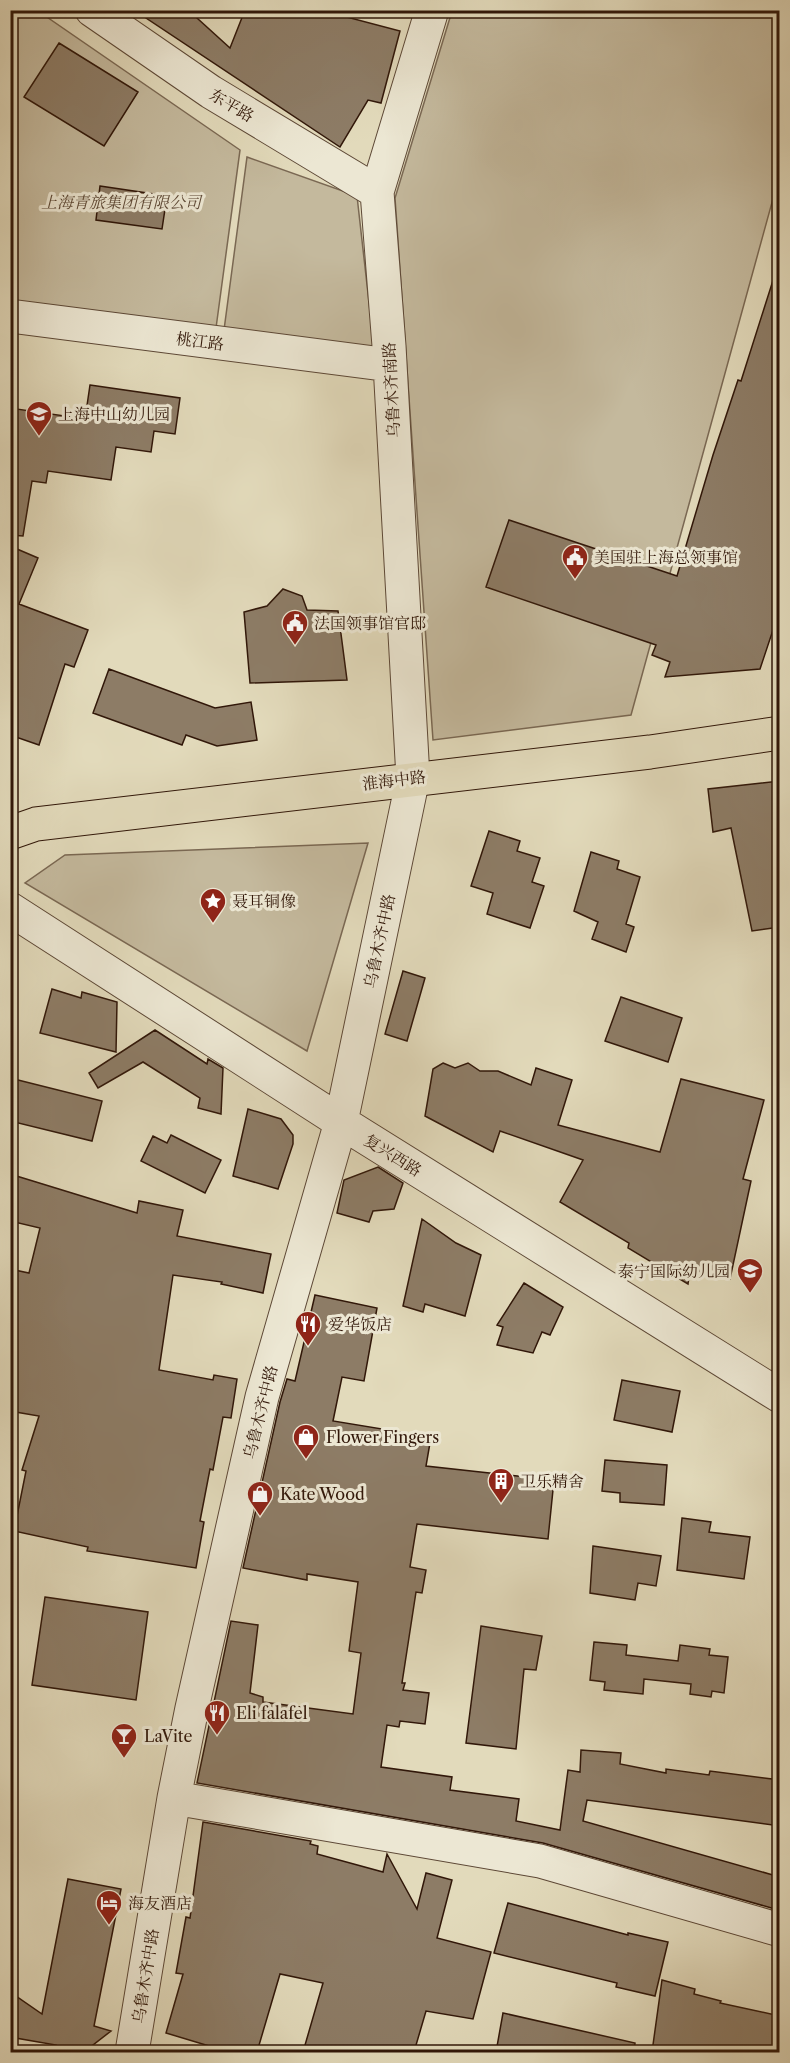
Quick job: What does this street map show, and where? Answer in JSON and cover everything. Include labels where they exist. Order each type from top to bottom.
[{"type":"main road","name":"淮海中路","points":[[10,833],[36,824],[650,752],[780,733]]},
{"type":"street","name":"东平路","points":[[92,10],[211,92],[377,192]]},
{"type":"street","name":"乌鲁木齐南路","points":[[413,778],[390,366],[377,192],[432,10]]},
{"type":"street","name":"桃江路","points":[[10,316],[390,366]]},
{"type":"street","name":"乌鲁木齐中路","points":[[132,2052],[174,1798],[262,1397],[341,1122],[413,778]]},
{"type":"street","name":"复兴西路","points":[[10,909],[341,1122],[780,1396]]},
{"type":"street","points":[[174,1798],[540,1861],[780,1930]]},
{"type":"green space","name":"上海青旅集团有限公司","points":[[11,11],[38,11],[240,150],[216,328],[11,300]]},
{"type":"green space","points":[[452,11],[779,11],[779,177],[631,715],[433,740],[395,198]]},
{"type":"green space","points":[[247,157],[357,196],[374,347],[224,330]]},
{"type":"green space","points":[[368,843],[307,1051],[25,883],[65,855]]},
{"type":"building","points":[[134,10],[199,10],[197,18],[230,48],[245,10],[340,10],[339,15],[400,31],[381,103],[368,100],[340,147]]},
{"type":"building","points":[[59,43],[138,92],[104,146],[24,97]]},
{"type":"building","points":[[100,186],[167,196],[162,229],[96,220]]},
{"type":"building","points":[[775,274],[780,275],[780,609],[760,669],[665,677],[670,662],[652,655],[656,645],[486,587],[509,520],[677,576],[713,455],[738,380],[741,381]]},
{"type":"building","points":[[90,385],[180,398],[175,434],[154,431],[151,452],[116,447],[111,480],[48,471],[46,483],[32,481],[23,536],[10,535],[10,408],[85,419]]},
{"type":"building","points":[[10,546],[38,558],[19,604],[88,630],[74,667],[65,664],[39,745],[10,735]]},
{"type":"building","name":"法国领事馆官邸","points":[[283,589],[302,596],[307,610],[338,611],[347,680],[250,683],[244,612],[267,606]]},
{"type":"building","points":[[109,669],[215,708],[251,702],[257,740],[217,746],[186,735],[182,745],[93,713]]},
{"type":"building","points":[[780,781],[780,927],[752,931],[731,828],[713,832],[708,789]]},
{"type":"building","points":[[489,831],[520,841],[517,851],[540,858],[532,882],[544,886],[530,928],[487,914],[493,893],[471,886]]},
{"type":"building","points":[[591,852],[619,861],[617,869],[640,877],[626,924],[634,927],[626,952],[592,939],[598,922],[574,911]]},
{"type":"building","points":[[403,971],[425,978],[407,1041],[385,1034]]},
{"type":"building","points":[[52,989],[81,998],[82,992],[117,1002],[116,1052],[40,1033]]},
{"type":"building","points":[[621,997],[682,1018],[668,1062],[605,1041]]},
{"type":"building","points":[[155,1030],[207,1064],[208,1059],[223,1068],[221,1114],[198,1108],[200,1098],[143,1062],[98,1088],[89,1073]]},
{"type":"building","points":[[443,1063],[455,1068],[468,1063],[480,1071],[498,1071],[531,1085],[536,1068],[572,1080],[558,1125],[660,1152],[681,1079],[764,1100],[743,1179],[751,1181],[730,1279],[690,1269],[688,1284],[628,1248],[629,1243],[560,1202],[583,1160],[500,1131],[493,1152],[425,1116],[433,1069]]},
{"type":"building","points":[[10,1078],[102,1101],[92,1141],[10,1121]]},
{"type":"building","points":[[248,1109],[281,1119],[293,1135],[293,1144],[278,1189],[233,1176]]},
{"type":"building","points":[[171,1135],[221,1160],[205,1193],[141,1161],[153,1136],[167,1143]]},
{"type":"building","points":[[378,1167],[403,1183],[394,1209],[373,1211],[369,1222],[337,1213],[344,1180]]},
{"type":"building","points":[[10,1174],[137,1213],[139,1201],[183,1210],[177,1236],[271,1254],[263,1293],[221,1284],[222,1282],[173,1275],[159,1370],[213,1380],[214,1375],[237,1379],[231,1418],[223,1417],[213,1470],[210,1469],[200,1521],[204,1522],[196,1568],[87,1551],[88,1547],[14,1531],[26,1471],[22,1470],[39,1416],[10,1411],[10,1269],[29,1273],[40,1228],[10,1221]]},
{"type":"building","points":[[422,1219],[456,1243],[481,1255],[465,1316],[425,1304],[423,1312],[403,1306]]},
{"type":"building","points":[[524,1283],[563,1307],[550,1335],[542,1332],[533,1353],[497,1345],[503,1327],[497,1325]]},
{"type":"building","points":[[315,1295],[377,1308],[364,1381],[342,1377],[333,1421],[431,1437],[426,1466],[554,1480],[548,1539],[417,1524],[410,1567],[426,1570],[422,1593],[416,1592],[402,1683],[405,1683],[403,1690],[429,1693],[425,1724],[400,1721],[399,1727],[387,1725],[381,1767],[452,1777],[450,1790],[519,1799],[516,1821],[560,1830],[568,1770],[580,1772],[581,1750],[621,1753],[620,1764],[666,1773],[666,1769],[709,1775],[710,1771],[780,1780],[780,1826],[587,1800],[583,1821],[780,1877],[780,1895],[775,1909],[543,1843],[197,1783],[231,1621],[258,1625],[250,1693],[263,1697],[263,1702],[353,1714],[361,1653],[349,1651],[358,1582],[307,1574],[307,1580],[243,1568],[280,1402],[287,1379],[295,1381]]},
{"type":"building","points":[[622,1380],[680,1391],[672,1432],[614,1420]]},
{"type":"building","points":[[605,1460],[667,1465],[664,1505],[620,1502],[620,1493],[602,1491]]},
{"type":"building","points":[[682,1518],[711,1522],[709,1532],[750,1537],[744,1579],[677,1570]]},
{"type":"building","points":[[593,1546],[661,1556],[656,1586],[638,1583],[635,1600],[590,1593]]},
{"type":"building","points":[[45,1597],[148,1612],[136,1700],[32,1685]]},
{"type":"building","points":[[481,1626],[542,1636],[536,1670],[524,1669],[516,1749],[466,1743]]},
{"type":"building","points":[[594,1642],[627,1645],[626,1655],[678,1661],[680,1645],[710,1649],[709,1655],[728,1657],[724,1693],[712,1691],[711,1697],[690,1694],[691,1684],[644,1679],[643,1694],[604,1690],[605,1682],[590,1680]]},
{"type":"building","points":[[203,1822],[311,1841],[310,1844],[318,1846],[317,1854],[383,1872],[387,1854],[417,1909],[426,1873],[452,1880],[437,1938],[491,1952],[473,2019],[426,2011],[414,2052],[303,2052],[323,1983],[280,1974],[257,2052],[229,2052],[166,2033],[183,1974],[176,1973],[186,1917],[190,1918]]},
{"type":"building","points":[[68,1879],[121,1889],[94,2026],[111,2031],[89,2048],[78,2052],[55,2049],[56,2045],[10,2037],[10,1992],[42,2014]]},
{"type":"building","points":[[508,1903],[628,1935],[628,1933],[668,1942],[655,1996],[616,1987],[617,1983],[494,1953]]},
{"type":"building","points":[[662,1980],[695,1989],[694,1994],[721,2001],[720,2003],[780,2016],[772,2052],[742,2052],[716,2047],[713,2052],[676,2046],[675,2052],[652,2052]]},
{"type":"building","points":[[503,2013],[635,2043],[634,2052],[496,2052]]},
{"type":"place","name":"上海中山幼儿园","points":[[39,437]]},
{"type":"place","name":"美国驻上海总领事馆","points":[[575,580]]},
{"type":"place","name":"法国领事馆官邸","points":[[295,646]]},
{"type":"place","name":"聂耳铜像","points":[[213,924]]},
{"type":"place","name":"泰宁国际幼儿园","points":[[750,1294]]},
{"type":"place","name":"爱华饭店","points":[[308,1347]]},
{"type":"place","name":"Flower Fingers","points":[[306,1460]]},
{"type":"place","name":"卫乐精舍","points":[[501,1504]]},
{"type":"place","name":"Kate Wood","points":[[260,1517]]},
{"type":"place","name":"Eli falafel","points":[[217,1736]]},
{"type":"place","name":"LaVite","points":[[124,1759]]},
{"type":"place","name":"海友酒店","points":[[109,1926]]}]
